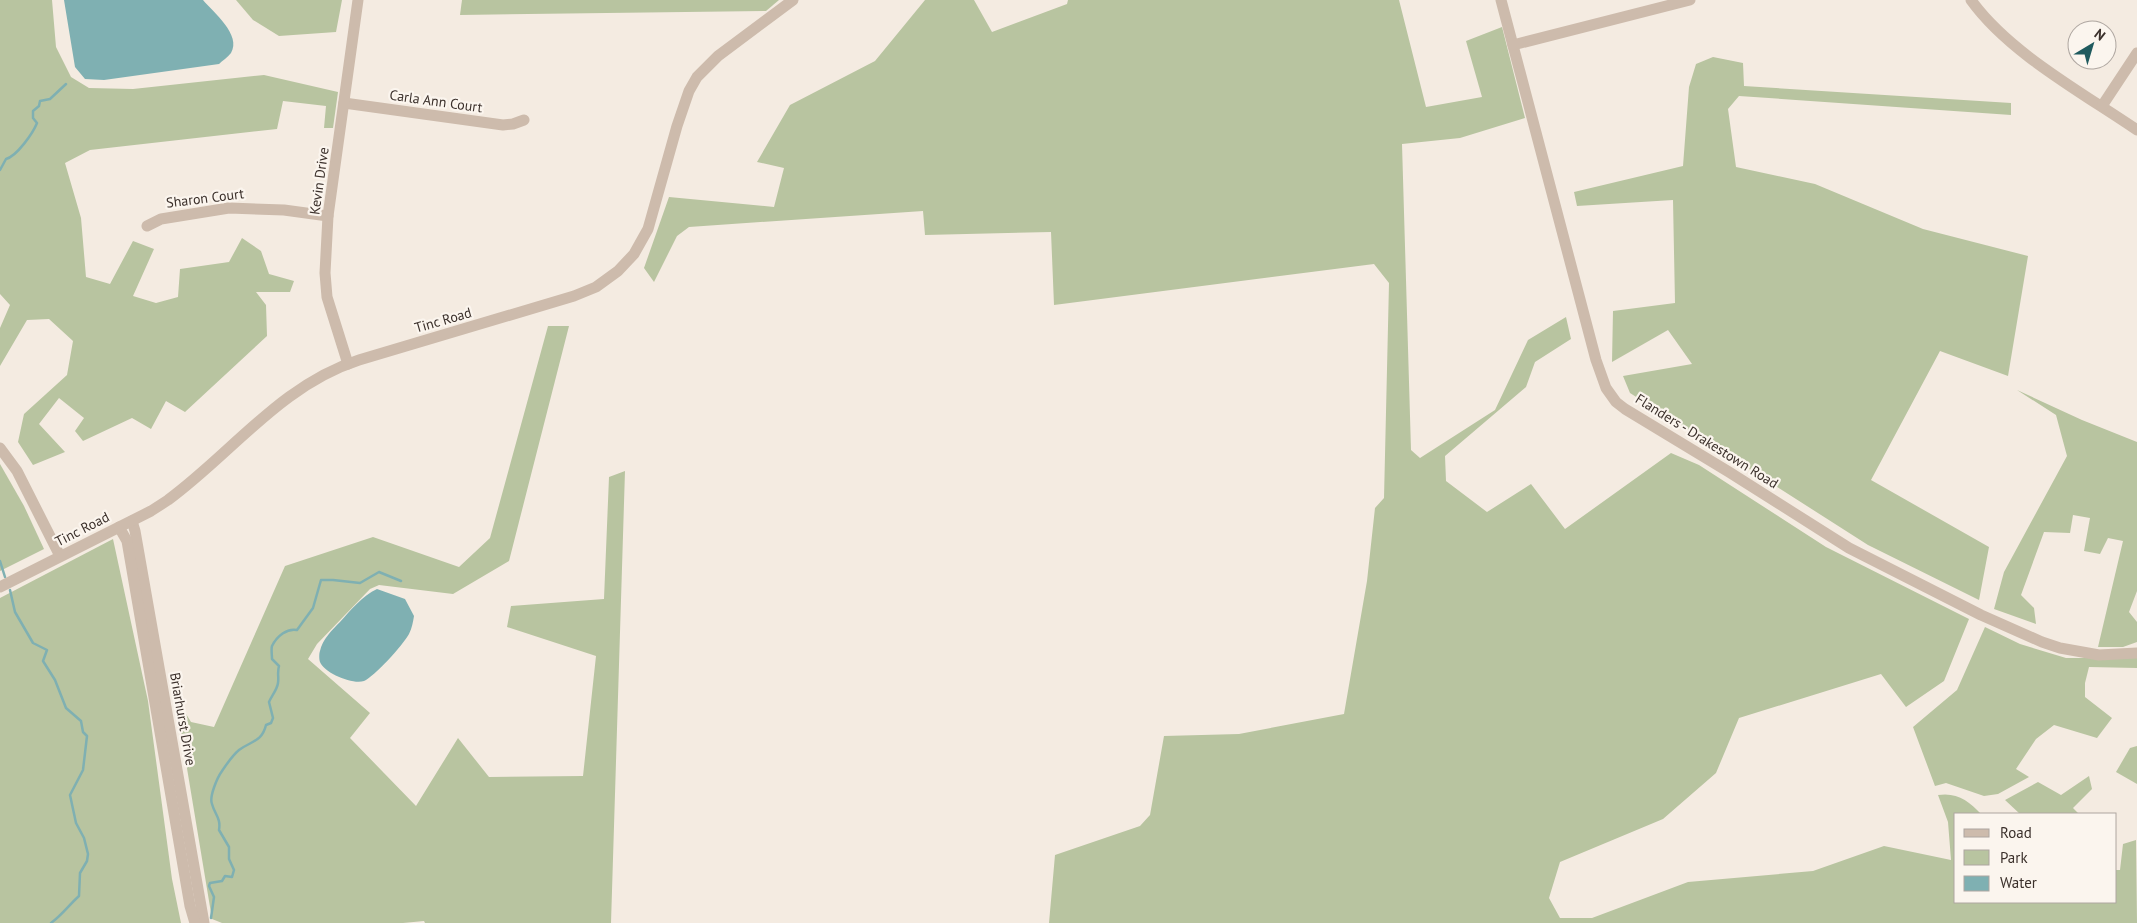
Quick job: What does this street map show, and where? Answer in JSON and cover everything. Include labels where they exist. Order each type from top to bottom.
[{"type":"street","name":"Kevin Drive","points":[[348,364],[328,297],[325,272],[328,216],[358,0]]},
{"type":"street","name":"Tinc Road","points":[[0,587],[159,507],[178,494],[295,392],[317,378],[348,364],[574,296],[596,287],[618,271],[637,249],[648,229],[677,126],[686,99],[697,77],[718,56],[793,0]]},
{"type":"street","name":"Flanders - Drakestown Road","points":[[1501,0],[1594,353],[1605,385],[1616,402],[1849,548],[1981,615],[2029,637],[2060,648],[2099,655],[2137,653]]},
{"type":"street","points":[[1513,45],[1690,0]]},
{"type":"street","points":[[1971,0],[1988,21],[2010,42],[2137,130]]},
{"type":"street","points":[[2102,106],[2137,53]]},
{"type":"street","name":"Carla Ann Court","points":[[344,104],[503,125],[524,120]]},
{"type":"street","name":"Sharon Court","points":[[147,226],[161,219],[237,207],[284,210],[328,216]]},
{"type":"street","points":[[0,448],[17,471],[60,556]]},
{"type":"street","name":"Briarhurst Drive","points":[[132,520],[136,531],[204,923]]},
{"type":"street","name":"Briarhurst Drive","points":[[119,527],[127,541],[190,906],[195,923]]},
{"type":"green space","points":[[0,0],[52,0],[56,47],[71,77],[89,88],[133,89],[264,75],[338,92],[333,128],[324,128],[326,106],[283,101],[277,129],[90,150],[65,163],[81,218],[86,277],[110,284],[133,241],[154,249],[133,296],[156,303],[178,297],[180,269],[229,262],[242,238],[261,251],[269,274],[294,281],[290,292],[256,292],[266,305],[267,336],[185,412],[166,401],[151,429],[132,418],[83,441],[75,431],[84,418],[59,398],[39,424],[65,452],[33,465],[18,442],[24,414],[67,375],[73,341],[49,319],[27,320],[0,366],[0,328],[10,305],[0,294]]},
{"type":"green space","points":[[236,0],[342,0],[336,32],[279,36],[253,20]]},
{"type":"green space","points":[[462,0],[779,0],[766,11],[460,15]]},
{"type":"green space","points":[[925,0],[974,0],[992,32],[1067,4],[1068,0],[1399,0],[1426,107],[1482,97],[1466,41],[1502,27],[1525,118],[1460,138],[1402,144],[1411,450],[1420,458],[1495,410],[1528,340],[1566,317],[1571,339],[1535,362],[1526,387],[1445,456],[1446,481],[1487,512],[1531,484],[1565,529],[1671,453],[1699,465],[1826,547],[1969,619],[1944,681],[1906,707],[1881,674],[1739,718],[1716,773],[1663,819],[1560,862],[1549,898],[1560,918],[1592,918],[1688,882],[1813,871],[1884,846],[1951,860],[1948,822],[1938,795],[1945,794],[1962,798],[1980,813],[1954,813],[1954,903],[2117,903],[2117,870],[2120,870],[2123,844],[2136,840],[2137,923],[1049,923],[1055,855],[1140,826],[1150,815],[1164,736],[1239,734],[1344,714],[1367,581],[1375,508],[1384,498],[1389,283],[1374,264],[1054,305],[1051,232],[925,235],[923,211],[689,227],[677,236],[654,282],[644,268],[669,197],[774,207],[784,168],[757,162],[790,105],[875,61]]},
{"type":"green space","points":[[1713,57],[1743,63],[1744,86],[2011,103],[2011,115],[1739,96],[1728,109],[1736,167],[1815,184],[1923,229],[2028,256],[2008,376],[1940,351],[1871,480],[1989,547],[1979,600],[1868,545],[1630,393],[1623,376],[1692,364],[1668,330],[1612,362],[1613,311],[1675,303],[1673,200],[1577,206],[1574,192],[1683,166],[1689,87],[1696,64]]},
{"type":"green space","points":[[548,326],[569,326],[509,561],[453,594],[379,585],[370,589],[317,644],[308,659],[370,713],[350,738],[416,806],[458,738],[489,777],[583,776],[596,656],[507,627],[511,606],[604,599],[609,477],[625,471],[611,923],[425,923],[424,921],[403,923],[222,923],[212,919],[175,696],[191,722],[214,727],[285,566],[373,537],[459,567],[490,538]]},
{"type":"green space","points":[[2017,390],[2082,420],[2137,442],[2137,591],[2129,612],[2137,622],[2137,642],[2123,647],[2098,647],[2123,541],[2108,538],[2100,554],[2084,551],[2090,518],[2073,515],[2070,533],[2044,532],[2021,595],[2034,608],[2036,624],[1994,609],[2004,572],[2067,456],[2056,415]]},
{"type":"green space","points":[[0,464],[24,506],[44,549],[0,571]]},
{"type":"green space","points":[[113,539],[148,701],[172,879],[181,923],[0,923],[0,598]]},
{"type":"green space","points":[[1985,627],[2020,644],[2066,658],[2137,658],[2137,668],[2089,667],[2085,683],[2085,697],[2112,718],[2097,738],[2054,725],[2036,739],[2016,769],[2029,777],[1998,794],[1984,796],[1946,783],[1935,786],[1913,727],[1957,690]]},
{"type":"green space","points":[[2137,746],[2137,784],[2116,772],[2130,748]]},
{"type":"green space","points":[[2089,776],[2092,789],[2073,808],[2078,813],[2019,813],[2005,800],[2038,782],[2061,795]]},
{"type":"water","points":[[64,0],[203,0],[230,31],[233,39],[231,53],[219,64],[104,80],[85,79],[75,67]]},
{"type":"water","points":[[377,589],[405,599],[414,616],[410,632],[395,653],[369,678],[359,682],[346,680],[333,674],[323,666],[319,655],[321,647],[328,635],[352,608]]},
{"type":"waterway","points":[[0,170],[6,159],[20,149],[32,132],[37,123],[33,118],[33,111],[39,106],[40,101],[50,99],[66,84]]},
{"type":"waterway","points":[[0,561],[5,577]]},
{"type":"waterway","points":[[211,918],[214,897],[209,886],[210,883],[222,881],[225,876],[232,877],[234,870],[229,859],[229,847],[219,830],[218,819],[211,801],[213,792],[220,774],[232,757],[239,750],[259,738],[266,725],[271,723],[273,718],[269,702],[276,690],[279,666],[272,659],[272,646],[283,634],[290,630],[297,630],[313,608],[321,580],[360,583],[379,572],[401,581]]},
{"type":"waterway","points":[[10,590],[15,612],[33,643],[47,650],[43,661],[55,680],[66,708],[81,721],[83,732],[87,736],[83,770],[70,795],[76,823],[84,838],[88,854],[87,861],[80,873],[79,896],[51,923]]}]
